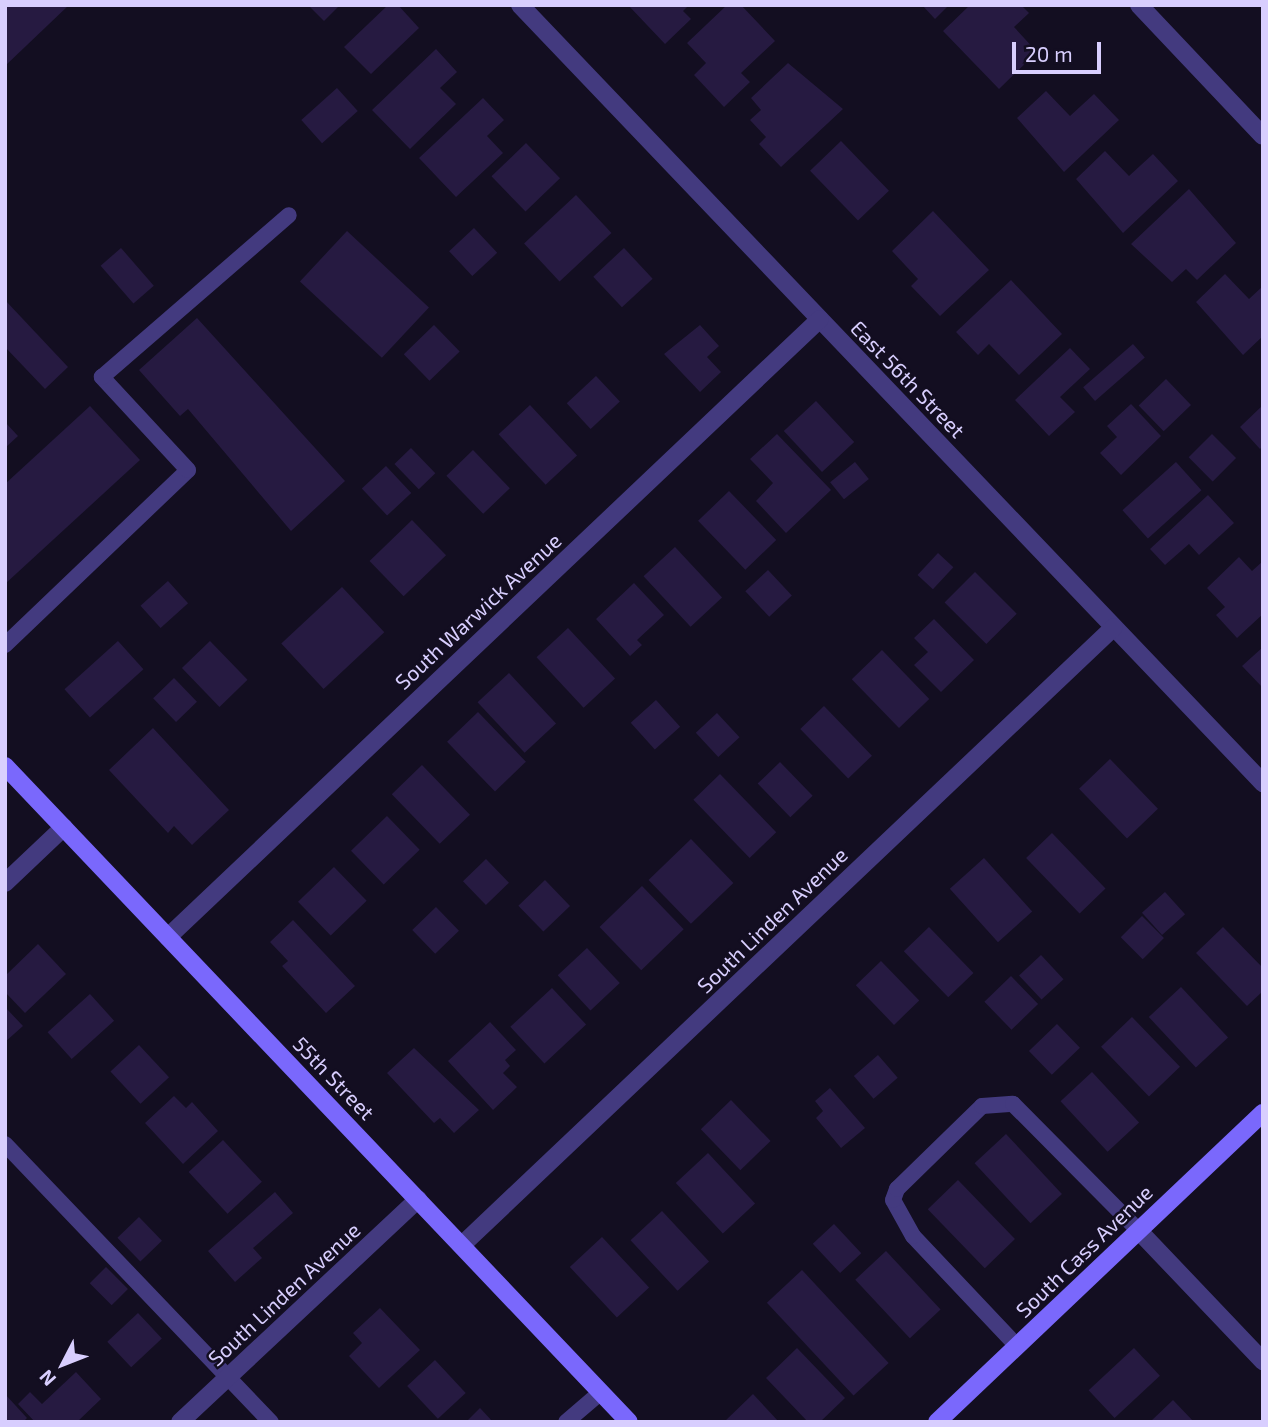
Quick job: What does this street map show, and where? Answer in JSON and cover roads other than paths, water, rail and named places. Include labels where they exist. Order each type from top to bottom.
[{"type":"main road","name":"55th Street","points":[[5,766],[629,1422]]},
{"type":"main road","name":"South Cass Avenue","points":[[937,1422],[1263,1113]]},
{"type":"street","name":"East 56th Street","points":[[520,5],[1263,783]]},
{"type":"street","points":[[1139,5],[1263,136]]},
{"type":"street","name":"South Warwick Avenue","points":[[168,937],[820,319]]},
{"type":"street","name":"South Linden Avenue","points":[[463,1245],[1114,627]]},
{"type":"street","points":[[5,883],[64,827]]},
{"type":"street","name":"South Linden Avenue","points":[[180,1422],[418,1199]]},
{"type":"street","points":[[1139,1231],[1263,1361]]},
{"type":"lane","points":[[5,645],[188,470],[102,377],[289,215]]},
{"type":"lane","points":[[1017,1346],[913,1236],[893,1200],[897,1189],[982,1106],[1013,1104],[1139,1231]]},
{"type":"lane","points":[[5,1144],[271,1422]]},
{"type":"lane","points":[[566,1422],[601,1392]]}]
